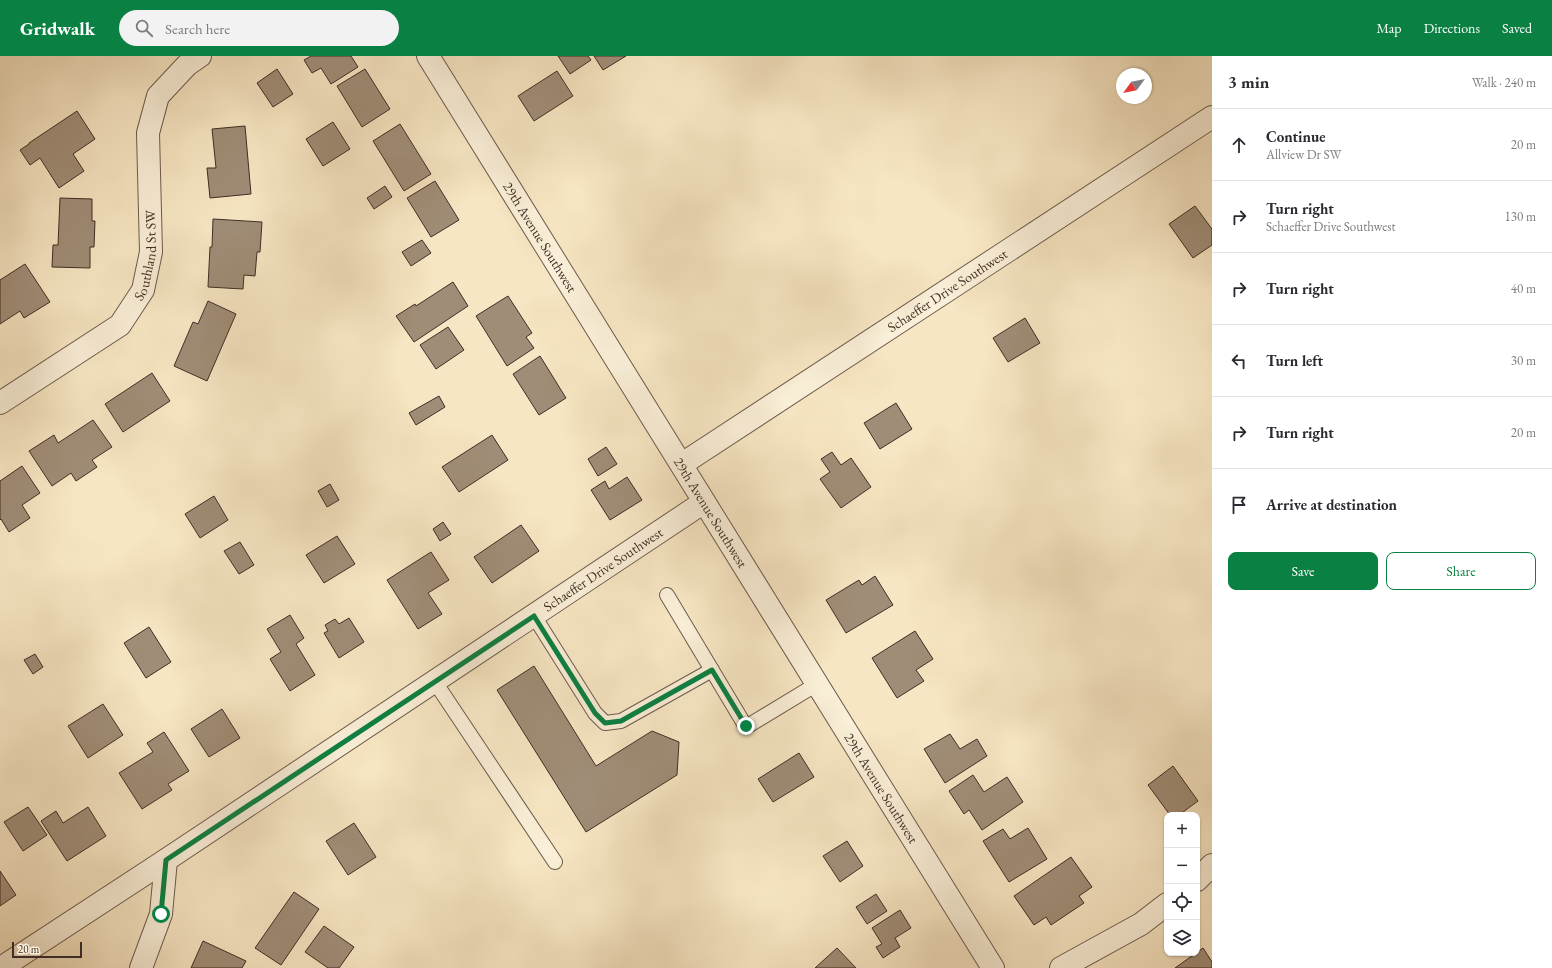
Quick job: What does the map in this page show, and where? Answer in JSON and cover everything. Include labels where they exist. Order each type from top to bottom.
[{"type":"street","name":"Southland St SW","points":[[0,404],[120,326],[143,290],[151,252],[148,133],[158,96],[187,65],[200,56]]},
{"type":"street","name":"29th Avenue Southwest","points":[[428,56],[993,968]]},
{"type":"street","name":"Schaeffer Drive Southwest","points":[[682,464],[1212,117]]},
{"type":"street","name":"Schaeffer Drive Southwest","points":[[1,968],[435,682],[704,502]]},
{"type":"street","points":[[141,968],[161,914],[166,860]]},
{"type":"street","points":[[1200,877],[1212,865]]},
{"type":"street","points":[[1061,968],[1140,924],[1164,906]]},
{"type":"lane","points":[[667,595],[746,726],[818,684]]},
{"type":"lane","points":[[534,616],[595,713],[605,723],[621,721],[712,670]]},
{"type":"lane","points":[[435,682],[555,862]]},
{"type":"building","points":[[311,56],[351,56],[358,67],[331,84],[321,68],[312,73],[304,60]]},
{"type":"building","points":[[558,56],[588,56],[591,60],[570,74]]},
{"type":"building","points":[[594,56],[626,56],[603,70]]},
{"type":"building","points":[[277,69],[293,94],[273,107],[257,83]]},
{"type":"building","points":[[365,69],[390,109],[362,127],[337,86]]},
{"type":"building","points":[[557,71],[573,96],[534,121],[518,96]]},
{"type":"building","points":[[77,111],[95,139],[73,154],[84,171],[59,188],[40,158],[30,165],[20,150]]},
{"type":"building","points":[[333,122],[350,149],[323,166],[306,139]]},
{"type":"building","points":[[400,124],[431,174],[404,191],[373,141]]},
{"type":"building","points":[[245,126],[251,194],[210,198],[207,168],[216,168],[212,129]]},
{"type":"building","points":[[435,181],[459,220],[431,237],[407,198]]},
{"type":"building","points":[[385,186],[392,197],[374,209],[367,198]]},
{"type":"building","points":[[60,198],[92,199],[92,221],[95,221],[94,247],[90,247],[90,268],[52,267],[53,245],[58,245]]},
{"type":"building","points":[[1195,206],[1212,229],[1212,245],[1193,258],[1169,224]]},
{"type":"building","points":[[213,219],[262,222],[260,252],[257,252],[255,276],[244,275],[243,289],[208,287]]},
{"type":"building","points":[[422,240],[431,253],[411,266],[402,252]]},
{"type":"building","points":[[25,264],[50,302],[24,318],[20,311],[0,324],[0,280]]},
{"type":"building","points":[[453,282],[468,306],[414,342],[396,316],[415,304],[416,306]]},
{"type":"building","points":[[508,296],[532,333],[526,337],[534,348],[507,366],[476,316]]},
{"type":"building","points":[[208,301],[236,314],[207,381],[174,366],[193,322],[198,324]]},
{"type":"building","points":[[1025,318],[1040,343],[1008,362],[993,338]]},
{"type":"building","points":[[448,327],[464,350],[436,369],[420,345]]},
{"type":"building","points":[[540,356],[566,398],[539,415],[513,374]]},
{"type":"building","points":[[152,373],[170,401],[123,432],[105,404]]},
{"type":"building","points":[[439,396],[445,407],[416,425],[409,413]]},
{"type":"building","points":[[896,403],[912,429],[880,449],[864,423]]},
{"type":"building","points":[[93,420],[112,447],[92,460],[97,467],[76,481],[71,473],[52,486],[29,451],[54,435],[58,443]]},
{"type":"building","points":[[492,435],[508,460],[459,492],[442,467]]},
{"type":"building","points":[[606,447],[617,464],[598,476],[588,459]]},
{"type":"building","points":[[832,452],[841,465],[851,458],[871,487],[841,508],[820,479],[830,472],[821,459]]},
{"type":"building","points":[[22,466],[40,493],[22,505],[30,518],[9,532],[1,519],[0,520],[0,481]]},
{"type":"building","points":[[627,477],[642,500],[610,520],[591,490],[605,481],[609,489]]},
{"type":"building","points":[[330,484],[339,500],[327,507],[318,491]]},
{"type":"building","points":[[214,496],[228,520],[200,538],[185,514]]},
{"type":"building","points":[[443,522],[451,534],[440,541],[433,529]]},
{"type":"building","points":[[521,525],[539,551],[492,583],[474,557]]},
{"type":"building","points":[[337,536],[355,564],[324,583],[306,555]]},
{"type":"building","points":[[240,542],[254,565],[239,574],[224,551]]},
{"type":"building","points":[[431,552],[449,580],[428,593],[442,614],[418,629],[387,580]]},
{"type":"building","points":[[875,576],[893,605],[846,633],[826,600],[859,580],[862,585]]},
{"type":"building","points":[[290,615],[304,638],[296,644],[315,675],[290,691],[270,659],[281,652],[267,629]]},
{"type":"building","points":[[349,618],[364,642],[339,658],[324,633],[328,631],[325,625],[335,619],[339,624]]},
{"type":"building","points":[[149,627],[171,662],[146,678],[124,643]]},
{"type":"building","points":[[915,631],[933,659],[916,670],[924,681],[897,698],[872,658]]},
{"type":"building","points":[[35,654],[43,667],[33,674],[24,660]]},
{"type":"building","points":[[534,666],[596,766],[652,731],[679,742],[677,775],[586,832],[497,690]]},
{"type":"building","points":[[103,704],[123,735],[88,758],[68,726]]},
{"type":"building","points":[[222,709],[240,738],[209,757],[191,729]]},
{"type":"building","points":[[164,732],[189,771],[168,784],[172,790],[142,809],[119,773],[153,752],[147,743]]},
{"type":"building","points":[[950,734],[960,749],[977,739],[987,756],[945,783],[924,749]]},
{"type":"building","points":[[799,753],[814,777],[773,802],[758,779]]},
{"type":"building","points":[[1173,766],[1198,801],[1183,812],[1168,812],[1148,785]]},
{"type":"building","points":[[973,775],[984,792],[1007,777],[1023,802],[982,830],[969,810],[964,814],[949,791]]},
{"type":"building","points":[[28,807],[47,835],[23,851],[4,822]]},
{"type":"building","points":[[88,807],[106,836],[67,861],[41,821],[56,811],[63,823]]},
{"type":"building","points":[[354,823],[376,857],[348,875],[326,841]]},
{"type":"building","points":[[1028,828],[1047,859],[1009,882],[983,841],[1003,829],[1010,839]]},
{"type":"building","points":[[847,841],[863,866],[840,882],[823,856]]},
{"type":"building","points":[[1071,857],[1092,887],[1079,896],[1084,903],[1051,925],[1046,917],[1034,925],[1014,896]]},
{"type":"building","points":[[0,871],[16,895],[0,906]]},
{"type":"building","points":[[294,892],[319,909],[281,965],[255,948]]},
{"type":"building","points":[[876,894],[887,911],[867,924],[856,907]]},
{"type":"building","points":[[900,910],[911,928],[895,938],[900,947],[883,958],[876,947],[882,944],[872,928]]},
{"type":"building","points":[[324,926],[354,947],[339,968],[328,968],[305,952]]},
{"type":"building","points":[[203,941],[246,961],[242,968],[191,968]]},
{"type":"building","points":[[837,948],[856,968],[815,968]]},
{"type":"building","points":[[1203,948],[1212,962],[1212,968],[1175,968],[1192,956],[1200,956],[1200,950]]},
{"type":"route","points":[[161,914],[166,860],[534,616],[595,713],[605,723],[621,721],[712,670],[746,726]]}]
